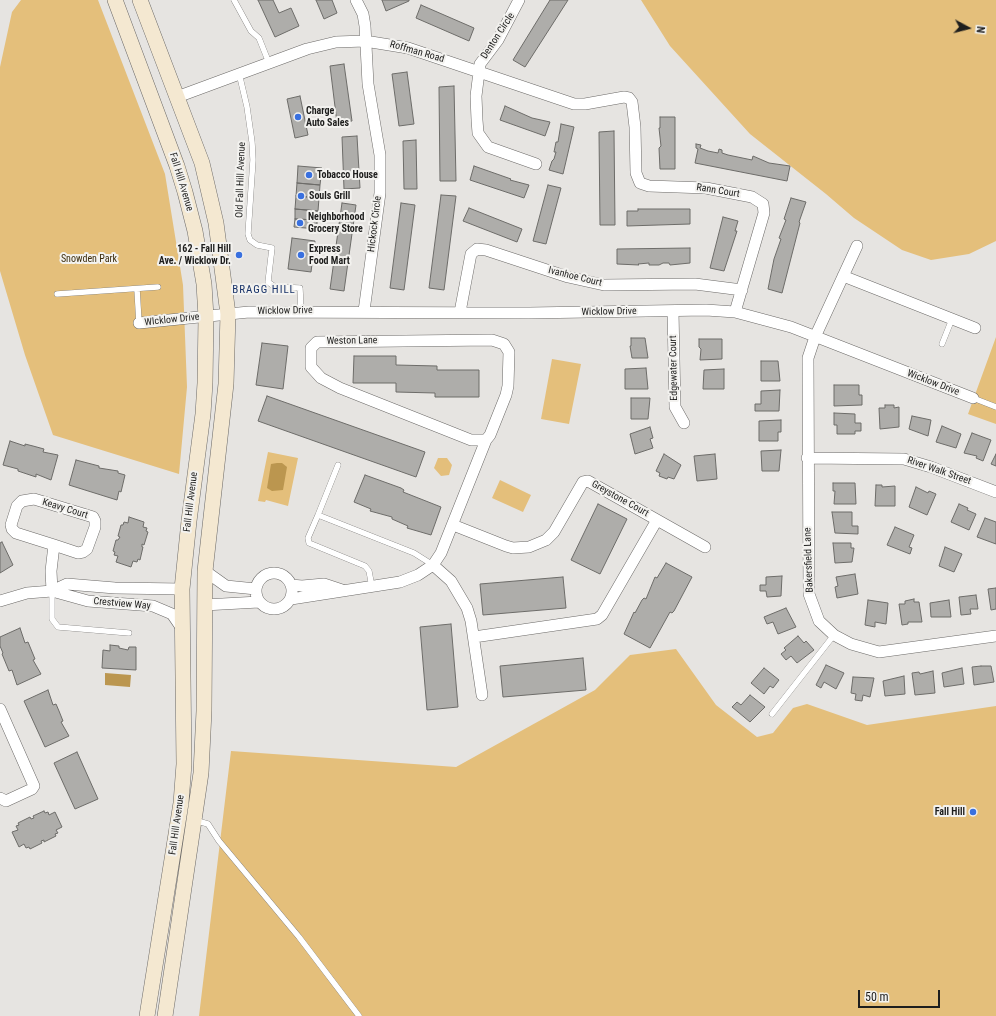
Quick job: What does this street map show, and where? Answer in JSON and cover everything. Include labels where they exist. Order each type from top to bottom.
[{"type":"main road","name":"Fall Hill Avenue","points":[[115,0],[177,166],[185,192],[196,238],[204,284],[206,317],[203,414],[182,589],[184,764],[181,803],[148,1016]]},
{"type":"main road","name":"Fall Hill Avenue","points":[[140,0],[202,163],[216,223],[228,314],[226,384],[205,571],[203,743],[194,820],[165,1016]]},
{"type":"main road","points":[[182,589],[204,605]]},
{"type":"street","points":[[356,0],[364,20],[365,40]]},
{"type":"street","name":"Denton Circle","points":[[478,72],[480,64],[498,40],[519,0]]},
{"type":"street","name":"Roffman Road","points":[[177,97],[307,49],[336,42],[365,40],[408,48],[574,104],[598,103],[624,97],[629,98],[632,102]]},
{"type":"street","name":"Hickock Circle","points":[[364,311],[380,193],[380,155],[368,84],[365,40]]},
{"type":"street","points":[[478,72],[477,120],[478,133],[482,141],[495,151],[536,164]]},
{"type":"street","name":"Rann Court","points":[[632,102],[635,127],[636,173],[640,183],[649,186],[706,188],[752,197],[763,204],[764,213],[735,312]]},
{"type":"street","name":"Bakersfield Lane","points":[[857,246],[815,337],[808,362],[809,594],[819,621],[834,635],[850,644],[879,652],[996,636]]},
{"type":"street","name":"Ivanhoe Court","points":[[460,312],[471,254],[477,249],[486,250],[568,277],[604,285],[695,284],[742,290]]},
{"type":"street","points":[[843,276],[975,328]]},
{"type":"street","name":"Wicklow Drive","points":[[206,317],[228,314],[301,311],[460,312],[706,310],[735,312],[755,316],[815,337],[973,398]]},
{"type":"street","name":"Edgewater Court","points":[[673,311],[675,407],[684,423]]},
{"type":"street","name":"WIcklow Drive","points":[[139,323],[206,317]]},
{"type":"street","name":"Weston Lane","points":[[204,605],[259,602],[263,606],[273,610],[283,607],[291,599],[400,582],[418,575],[433,565],[441,553],[486,440],[490,435],[506,395],[509,352],[504,344],[492,340],[317,342],[311,348],[311,367],[321,378],[471,440],[486,440]]},
{"type":"street","name":"River Walk Street","points":[[808,458],[904,459],[931,467],[996,492]]},
{"type":"street","name":"Greystone Court","points":[[453,525],[506,546],[513,548],[528,547],[546,540],[554,532],[583,482],[588,481],[705,547]]},
{"type":"street","name":"Keavy Court","points":[[34,499],[93,517],[95,527],[87,549],[83,552],[78,553],[54,545],[16,533],[12,530],[11,525],[17,506],[22,502],[34,499]]},
{"type":"street","name":"Greystone Court","points":[[474,637],[597,619],[602,615],[657,520]]},
{"type":"street","points":[[52,591],[51,571],[54,545]]},
{"type":"street","points":[[433,565],[451,582],[467,608],[474,637],[482,695]]},
{"type":"street","points":[[205,571],[226,586],[256,588]]},
{"type":"street","points":[[259,602],[256,588],[261,578],[272,573],[284,576],[291,585],[291,599]]},
{"type":"street","name":"Crestview Way","points":[[52,591],[67,584],[115,588],[182,589]]},
{"type":"street","name":"Weston Lane","points":[[291,585],[302,586],[324,584],[344,590]]},
{"type":"street","name":"Crestview Way","points":[[0,601],[27,593],[52,591],[88,601],[157,607],[175,617],[183,630]]},
{"type":"street","points":[[0,709],[4,728],[34,786],[32,789],[6,801],[0,798]]},
{"type":"lane","points":[[234,0],[251,31],[259,38],[269,63]]},
{"type":"lane","name":"Old Fall Hill Avenue","points":[[239,73],[247,107],[252,142],[248,228],[250,240],[257,245],[272,248],[268,282],[275,287],[300,288],[301,311]]},
{"type":"lane","points":[[57,294],[158,287]]},
{"type":"lane","points":[[137,288],[139,323]]},
{"type":"lane","points":[[942,344],[952,319]]},
{"type":"lane","name":"Wicklow Drive","points":[[973,398],[996,407]]},
{"type":"lane","points":[[338,465],[308,538],[309,543],[365,566],[369,571],[372,587]]},
{"type":"lane","points":[[318,515],[414,553],[433,565]]},
{"type":"lane","points":[[52,591],[52,619],[58,627],[129,633]]},
{"type":"lane","points":[[772,714],[834,635]]},
{"type":"lane","points":[[194,820],[208,824],[219,840],[299,937],[359,1016]]},
{"type":"green space","name":"Snowden Park","points":[[21,0],[98,0],[165,174],[183,285],[187,387],[179,474],[53,435],[25,355],[0,271],[0,67],[12,12]]},
{"type":"green space","points":[[641,0],[996,0],[996,241],[969,254],[931,260],[902,250],[854,218],[750,134],[670,46]]},
{"type":"green space","points":[[996,337],[996,424],[968,414]]},
{"type":"green space","points":[[552,359],[581,364],[569,424],[541,419]]},
{"type":"green space","points":[[268,452],[298,458],[288,506],[266,500],[265,502],[258,501]]},
{"type":"green space","points":[[438,458],[447,458],[452,465],[449,475],[441,476],[434,468]]},
{"type":"green space","points":[[500,480],[531,495],[523,512],[492,498]]},
{"type":"green space","points":[[676,649],[716,705],[757,737],[773,733],[793,708],[807,704],[867,725],[996,706],[996,1016],[199,1016],[231,751],[456,767],[595,690],[630,655]]},
{"type":"shaded area","points":[[282,463],[287,467],[283,490],[272,491],[267,488],[271,464]]},
{"type":"shaded area","points":[[105,673],[131,675],[130,687],[105,685]]},
{"type":"building","points":[[258,0],[273,0],[279,13],[291,8],[299,26],[275,37]]},
{"type":"building","points":[[316,0],[332,0],[337,13],[324,19]]},
{"type":"building","points":[[382,0],[409,0],[409,1],[386,11]]},
{"type":"building","points":[[550,0],[568,0],[525,67],[513,60]]},
{"type":"building","points":[[421,5],[474,28],[469,41],[416,18]]},
{"type":"building","points":[[344,64],[352,121],[337,123],[330,66]]},
{"type":"building","points":[[407,72],[414,124],[399,126],[392,74]]},
{"type":"building","points":[[454,86],[456,181],[440,181],[439,87]]},
{"type":"building","name":"Charge Auto Sales","points":[[300,96],[308,135],[295,138],[287,99]]},
{"type":"building","points":[[505,106],[532,118],[550,122],[545,136],[500,120]]},
{"type":"building","points":[[660,117],[675,117],[675,169],[660,169]]},
{"type":"building","points":[[561,124],[574,127],[563,174],[549,170],[556,152],[554,152],[556,142],[558,142]]},
{"type":"building","points":[[614,131],[615,225],[600,225],[599,132]]},
{"type":"building","points":[[357,136],[360,188],[344,189],[342,137]]},
{"type":"building","points":[[416,140],[417,189],[404,189],[403,141]]},
{"type":"building","points":[[696,144],[701,145],[700,148],[708,151],[718,153],[719,149],[722,150],[722,153],[728,155],[752,160],[753,156],[769,163],[790,166],[787,181],[695,163],[698,149],[696,148]]},
{"type":"building","name":"Tobacco House","points":[[298,166],[322,168],[320,185],[297,183]]},
{"type":"building","points":[[474,166],[511,179],[510,180],[529,185],[524,198],[470,180]]},
{"type":"building","points":[[297,183],[320,185],[319,198],[296,196]]},
{"type":"building","points":[[548,185],[561,188],[546,244],[533,241]]},
{"type":"building","points":[[441,195],[456,196],[444,290],[429,288]]},
{"type":"building","points":[[296,196],[319,198],[318,211],[295,209]]},
{"type":"building","points":[[791,198],[806,202],[799,222],[800,223],[782,293],[768,289],[774,259],[781,239],[779,238],[786,220],[784,219]]},
{"type":"building","points":[[342,203],[356,205],[344,291],[330,289]]},
{"type":"building","points":[[401,203],[415,205],[404,290],[390,288]]},
{"type":"building","points":[[469,208],[522,229],[517,242],[463,221]]},
{"type":"building","points":[[295,209],[318,211],[317,220],[295,219]]},
{"type":"building","points":[[638,209],[690,209],[690,224],[627,226],[627,211],[638,211]]},
{"type":"building","points":[[723,217],[738,221],[735,231],[737,231],[724,271],[710,268]]},
{"type":"building","points":[[295,219],[317,220],[317,229],[294,227]]},
{"type":"building","name":"Express Food Mart","points":[[292,238],[315,241],[311,272],[288,269]]},
{"type":"building","points":[[690,248],[690,263],[670,265],[669,263],[659,265],[649,265],[649,263],[638,264],[639,265],[617,264],[617,249]]},
{"type":"building","points":[[631,338],[645,338],[648,358],[632,358],[630,346]]},
{"type":"building","points":[[699,339],[722,339],[722,359],[700,360],[701,349],[699,347]]},
{"type":"building","points":[[262,343],[288,346],[283,389],[256,385]]},
{"type":"building","points":[[354,356],[396,356],[396,365],[437,366],[437,370],[479,370],[479,397],[435,397],[435,393],[396,392],[396,383],[353,383]]},
{"type":"building","points":[[761,361],[778,361],[780,381],[761,381]]},
{"type":"building","points":[[646,368],[648,389],[625,389],[625,369]]},
{"type":"building","points":[[724,369],[724,389],[703,389],[704,370]]},
{"type":"building","points":[[834,385],[859,385],[859,395],[862,395],[862,405],[834,406]]},
{"type":"building","points":[[780,390],[779,411],[755,411],[755,404],[761,404],[761,391]]},
{"type":"building","points":[[267,396],[425,452],[416,477],[258,421]]},
{"type":"building","points":[[631,398],[650,398],[648,419],[631,419]]},
{"type":"building","points":[[885,405],[894,405],[894,408],[899,407],[899,427],[880,429],[879,408],[885,408]]},
{"type":"building","points":[[834,413],[855,414],[855,423],[861,423],[861,431],[855,431],[855,434],[837,434],[837,425],[834,425]]},
{"type":"building","points":[[912,416],[931,420],[928,436],[909,429]]},
{"type":"building","points":[[781,420],[781,432],[778,432],[778,441],[759,441],[759,421]]},
{"type":"building","points":[[942,426],[961,434],[956,448],[936,442]]},
{"type":"building","points":[[650,427],[653,438],[650,439],[653,448],[635,454],[630,434]]},
{"type":"building","points":[[972,433],[991,440],[983,461],[976,458],[977,456],[964,453]]},
{"type":"building","points":[[10,441],[25,446],[25,444],[44,449],[43,452],[58,455],[51,480],[36,474],[36,477],[18,471],[18,469],[3,465]]},
{"type":"building","points":[[781,450],[779,471],[762,471],[761,451]]},
{"type":"building","points":[[664,454],[681,465],[674,479],[668,477],[667,479],[659,476],[660,473],[656,471]]},
{"type":"building","points":[[715,454],[717,479],[697,481],[694,456]]},
{"type":"building","points":[[996,454],[996,466],[991,464]]},
{"type":"building","points":[[76,460],[99,466],[99,468],[118,471],[118,473],[125,475],[121,492],[119,491],[117,500],[69,485]]},
{"type":"building","points":[[365,475],[401,488],[404,490],[403,492],[441,507],[431,535],[407,528],[408,526],[392,519],[392,517],[370,511],[371,509],[354,502]]},
{"type":"building","points":[[833,483],[855,483],[856,504],[834,504],[835,491],[833,491]]},
{"type":"building","points":[[876,485],[882,485],[882,487],[895,486],[895,506],[875,506]]},
{"type":"building","points":[[916,487],[928,493],[929,491],[936,494],[927,515],[909,507]]},
{"type":"building","points":[[598,504],[627,519],[600,574],[571,560]]},
{"type":"building","points":[[959,504],[976,514],[969,530],[951,522]]},
{"type":"building","points":[[832,512],[852,512],[852,526],[858,526],[858,534],[835,533]]},
{"type":"building","points":[[129,517],[144,522],[143,527],[147,528],[146,531],[148,532],[144,545],[142,544],[143,547],[140,560],[138,559],[137,562],[133,561],[131,567],[116,562],[118,556],[114,555],[115,552],[113,551],[116,540],[120,537],[118,536],[121,525],[123,525],[124,522],[128,523]]},
{"type":"building","points":[[985,518],[996,522],[996,544],[977,537]]},
{"type":"building","points":[[895,527],[914,535],[909,547],[912,548],[910,554],[887,545]]},
{"type":"building","points":[[2,542],[13,565],[0,573],[0,543]]},
{"type":"building","points":[[833,543],[851,543],[851,548],[854,548],[852,562],[835,563]]},
{"type":"building","points":[[945,547],[962,554],[954,572],[939,566]]},
{"type":"building","points":[[666,563],[692,577],[674,611],[672,613],[670,612],[650,648],[624,634],[634,612],[635,613],[642,600],[644,598],[646,599],[655,577],[657,578]]},
{"type":"building","points":[[855,574],[858,594],[837,598],[835,587],[838,586],[836,577]]},
{"type":"building","points":[[782,576],[781,596],[767,597],[766,591],[760,591],[760,585],[766,585],[766,577]]},
{"type":"building","points":[[563,577],[566,608],[483,615],[480,584]]},
{"type":"building","points":[[996,588],[996,609],[991,610],[988,589]]},
{"type":"building","points":[[976,595],[978,609],[970,609],[971,614],[961,615],[959,597]]},
{"type":"building","points":[[914,599],[914,602],[919,602],[922,622],[908,622],[908,624],[902,625],[899,604],[905,604],[905,601]]},
{"type":"building","points":[[868,600],[888,603],[886,624],[875,622],[875,627],[865,625]]},
{"type":"building","points":[[949,600],[951,617],[931,617],[930,603]]},
{"type":"building","points":[[786,608],[796,627],[778,634],[773,622],[767,624],[764,617]]},
{"type":"building","points":[[451,624],[458,707],[427,710],[420,627]]},
{"type":"building","points":[[20,628],[25,643],[28,642],[35,659],[33,660],[41,674],[17,685],[12,670],[9,671],[2,654],[0,637]]},
{"type":"building","points":[[798,636],[804,643],[806,641],[814,650],[797,663],[791,656],[786,660],[781,654],[786,650],[784,648]]},
{"type":"building","points":[[110,645],[119,646],[119,648],[128,650],[129,647],[136,647],[136,670],[102,668],[103,650],[110,651]]},
{"type":"building","points":[[583,658],[586,690],[503,697],[500,666]]},
{"type":"building","points":[[826,665],[844,673],[836,689],[824,682],[821,688],[816,685]]},
{"type":"building","points":[[991,666],[994,682],[974,685],[972,667]]},
{"type":"building","points":[[764,668],[779,680],[773,688],[770,686],[764,694],[751,683]]},
{"type":"building","points":[[962,668],[964,684],[944,687],[942,673]]},
{"type":"building","points":[[933,671],[935,693],[915,695],[912,673],[919,672],[920,674]]},
{"type":"building","points":[[904,676],[905,694],[885,696],[883,681]]},
{"type":"building","points":[[853,677],[874,678],[870,697],[863,695],[862,701],[855,700],[856,694],[851,693]]},
{"type":"building","points":[[48,690],[53,705],[56,704],[63,721],[61,722],[69,736],[45,747],[24,701]]},
{"type":"building","points":[[750,695],[765,707],[750,722],[732,707],[737,702],[741,705]]},
{"type":"building","points":[[77,752],[98,799],[75,809],[54,763]]},
{"type":"building","points":[[44,811],[45,813],[48,812],[49,815],[55,812],[62,827],[56,830],[58,833],[55,834],[56,836],[44,842],[44,840],[41,841],[42,843],[30,849],[29,847],[26,848],[24,844],[19,847],[12,832],[18,830],[16,826],[19,825],[18,823],[30,817],[31,819],[34,818],[33,816]]},
{"type":"place","name":"Charge Auto Sales","points":[[298,117]]},
{"type":"place","name":"Tobacco House","points":[[309,175]]},
{"type":"place","name":"Souls Grill","points":[[301,196]]},
{"type":"place","name":"Neighborhood Grocery Store","points":[[300,223]]},
{"type":"place","name":"162 - Fall Hill Ave. / Wicklow Dr.","points":[[239,255]]},
{"type":"place","name":"Express Food Mart","points":[[301,255]]},
{"type":"place","name":"Fall Hill","points":[[973,812]]},
{"type":"district","name":"BRAGG HILL","points":[[264,290]]}]
